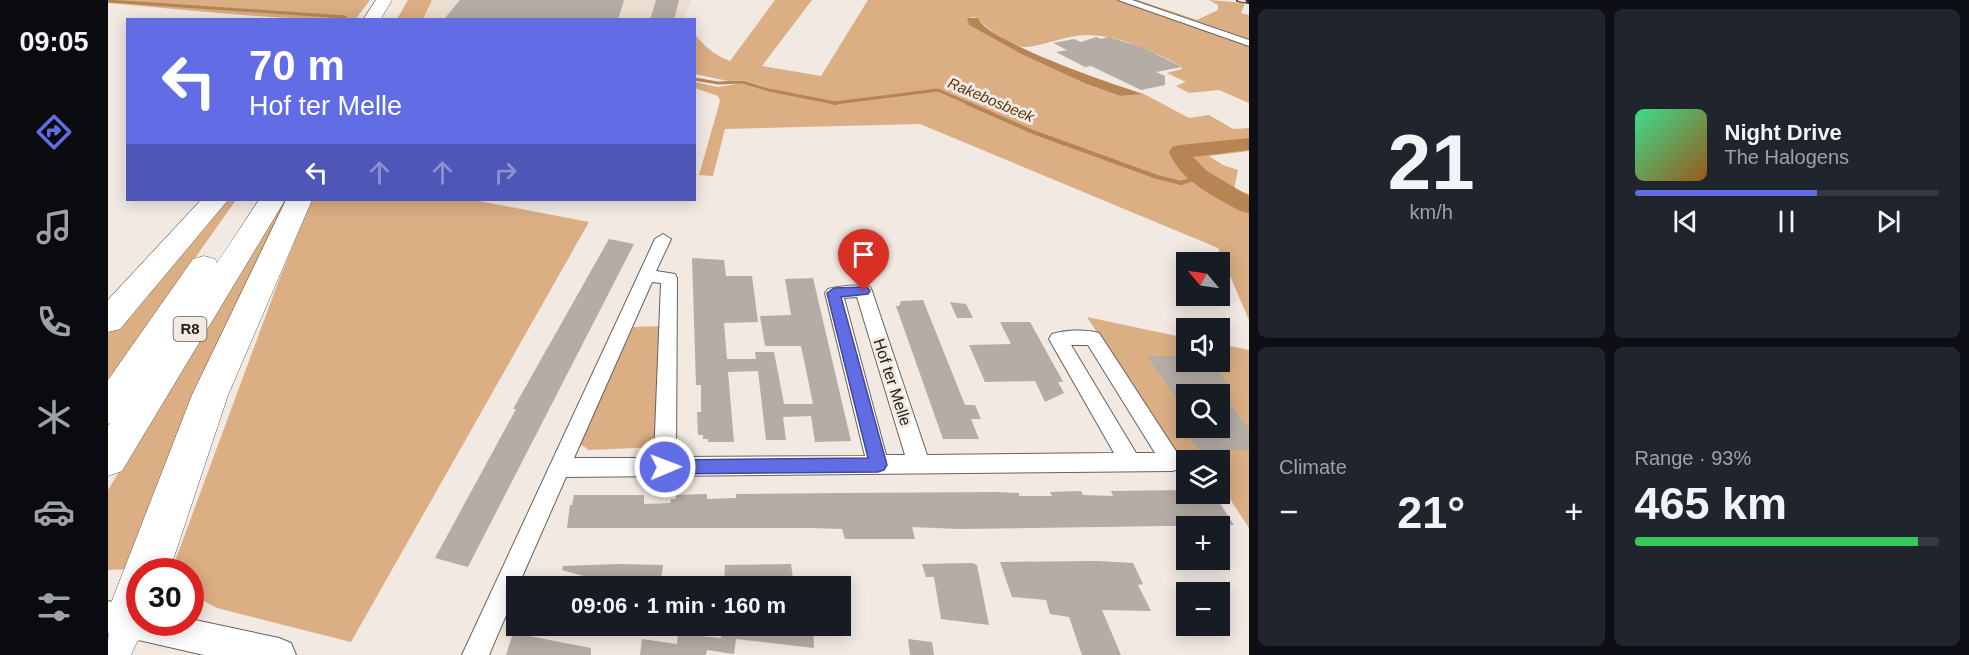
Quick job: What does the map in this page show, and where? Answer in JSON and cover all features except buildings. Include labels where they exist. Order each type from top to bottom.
[{"type":"highway","points":[[372,18],[384,0]]},
{"type":"highway","points":[[387,18],[398,0]]},
{"type":"highway","points":[[108,321],[214,201]]},
{"type":"highway","name":"R8","points":[[108,409],[248,201]]},
{"type":"highway","name":"R8","points":[[108,459],[271,201]]},
{"type":"highway","points":[[151,558],[210,395],[299,201]]},
{"type":"street","points":[[1123,0],[1249,43]]},
{"type":"street","points":[[475,655],[663,239]]},
{"type":"street","points":[[647,276],[669,278],[665,467]]},
{"type":"street","name":"Hof ter Melle","points":[[878,465],[834,293],[864,291],[919,464]]},
{"type":"street","points":[[559,468],[1172,462],[1093,338],[1058,339],[1130,462]]},
{"type":"street","points":[[122,621],[279,655]]},
{"type":"shaded area","points":[[108,0],[370,0],[356,18],[293,18],[108,3]]},
{"type":"shaded area","points":[[408,0],[432,0],[423,18],[398,18]]},
{"type":"shaded area","points":[[432,0],[691,0],[684,18],[424,18]]},
{"type":"shaded area","points":[[775,0],[812,0],[762,66],[821,76],[868,0],[1117,0],[1249,45],[1249,103],[1219,90],[1189,93],[1176,86],[1186,82],[1167,73],[1182,69],[1181,66],[1123,41],[1085,35],[1026,47],[999,36],[975,17],[968,18],[969,25],[1021,54],[1084,83],[1120,96],[1144,94],[1189,118],[1209,115],[1233,129],[1249,128],[1249,142],[1240,144],[1245,147],[1249,146],[1249,151],[1209,156],[1223,165],[1238,170],[1234,189],[1249,194],[1249,320],[1230,276],[1230,252],[1220,252],[1218,248],[920,124],[725,129],[713,176],[699,175],[720,101],[718,96],[696,88],[696,82],[718,87],[743,83],[777,92],[834,103],[910,93],[834,102],[778,91],[743,80],[728,81],[696,74],[696,35],[719,56],[730,61]]},
{"type":"shaded area","points":[[1128,0],[1138,0],[1197,20],[1218,10],[1218,5],[1209,0],[1245,3],[1241,13],[1249,15],[1249,40]]},
{"type":"shaded area","points":[[967,18],[978,18],[986,28],[1054,62],[1144,94],[1120,96],[1084,83],[1021,54],[969,25]]},
{"type":"shaded area","points":[[222,201],[235,201],[108,381],[108,332]]},
{"type":"shaded area","points":[[283,201],[292,201],[254,281],[136,558],[126,558],[126,569],[108,570],[108,490]]},
{"type":"shaded area","points":[[311,201],[479,201],[589,222],[351,642],[217,608],[204,601],[204,558],[176,558]]},
{"type":"shaded area","points":[[1087,317],[1176,336],[1176,372],[1230,372],[1230,346],[1249,350],[1249,528],[1230,499],[1230,450],[1176,450],[1176,454]]},
{"type":"shaded area","points":[[661,326],[658,447],[589,450],[580,444],[633,327]]},
{"type":"waterway","name":"Rakebosbeek","points":[[108,1],[345,17]]},
{"type":"waterway","name":"Rakebosbeek","points":[[696,79],[718,83],[743,82],[769,90],[835,103]]},
{"type":"waterway","name":"Rakebosbeek","points":[[835,103],[938,90],[970,104]]},
{"type":"waterway","name":"Rakebosbeek","points":[[967,103],[1033,132],[1157,177],[1181,183],[1190,180],[1197,173]]},
{"type":"waterway","points":[[1249,144],[1180,152],[1190,168],[1220,190],[1249,206]]},
{"type":"railway","points":[[1238,0],[1249,2]]},
{"type":"route","points":[[665,467],[878,465],[834,293],[864,291]]}]
